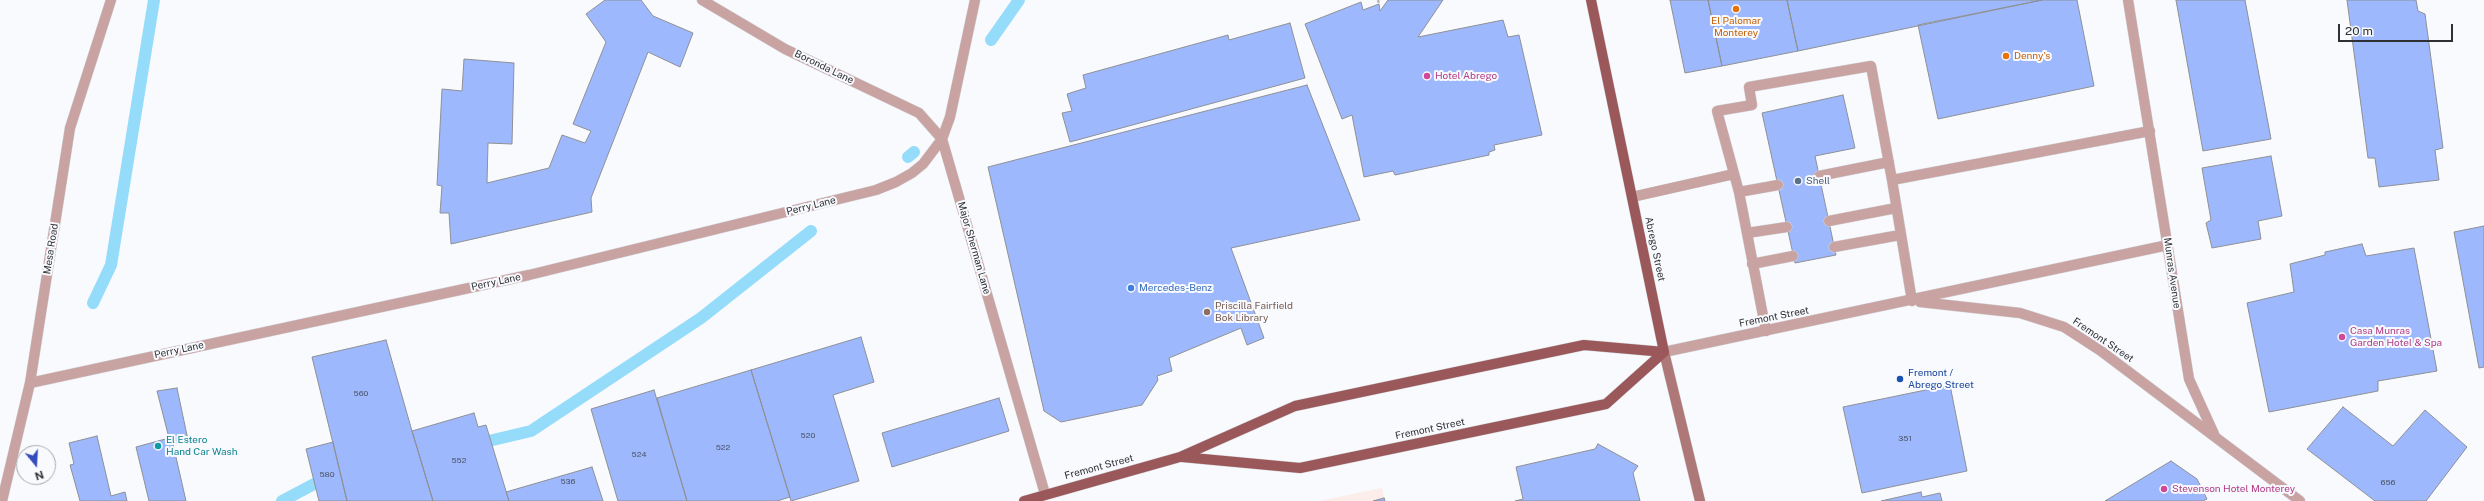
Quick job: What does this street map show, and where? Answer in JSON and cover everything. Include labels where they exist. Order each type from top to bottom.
[{"type":"main road","name":"Abrego Street","points":[[1591,0],[1664,352],[1700,501]]},
{"type":"main road","name":"Fremont Street","points":[[1024,501],[1180,457],[1295,406],[1584,345],[1664,352]]},
{"type":"main road","name":"Fremont Street","points":[[1180,457],[1300,468],[1606,404],[1664,352]]},
{"type":"street","name":"Mesa Road","points":[[2,501],[30,383],[70,128],[111,0]]},
{"type":"street","name":"Boronda Lane","points":[[702,0],[786,49],[919,113],[942,139]]},
{"type":"street","points":[[942,139],[950,117],[975,0]]},
{"type":"street","name":"Munras Avenue","points":[[2128,0],[2189,379],[2215,436],[2300,501]]},
{"type":"street","points":[[1766,331],[1739,192],[1717,111],[1752,105],[1749,87],[1871,66],[1889,162],[1912,301]]},
{"type":"street","points":[[1892,180],[2150,131]]},
{"type":"street","name":"Perry Lane","points":[[30,383],[529,275],[876,190],[912,174],[931,156],[942,139]]},
{"type":"street","name":"Major Sherman Lane","points":[[942,139],[1045,494]]},
{"type":"street","points":[[1819,176],[1889,162]]},
{"type":"street","points":[[1632,197],[1734,174]]},
{"type":"street","points":[[1739,192],[1778,185]]},
{"type":"street","points":[[1828,221],[1896,208]]},
{"type":"street","points":[[1747,233],[1787,227]]},
{"type":"street","points":[[1834,247],[1900,235]]},
{"type":"street","name":"Fremont Street","points":[[1664,352],[1912,301],[2168,245]]},
{"type":"street","points":[[1752,264],[1793,256]]},
{"type":"street","name":"Fremont Street","points":[[1912,301],[2020,313],[2064,327],[2101,351],[2215,436]]},
{"type":"path","points":[[1378,0],[1379,4]]},
{"type":"shaded area","points":[[1382,488],[1385,501],[1319,501]]},
{"type":"building","points":[[605,0],[641,0],[653,16],[693,33],[680,67],[648,52],[591,198],[592,212],[451,244],[449,213],[440,213],[442,186],[437,185],[442,89],[462,91],[464,59],[514,63],[512,144],[488,143],[487,183],[549,168],[562,135],[585,143],[591,131],[573,124],[606,42],[586,14]]},
{"type":"building","name":"Hotel Abrego","points":[[1388,0],[1443,0],[1418,37],[1503,20],[1508,37],[1519,35],[1542,135],[1494,145],[1495,150],[1489,152],[1489,155],[1395,175],[1393,171],[1364,177],[1352,115],[1342,119],[1305,24],[1361,2],[1363,10],[1379,4],[1380,11]]},
{"type":"building","points":[[1670,0],[1708,0],[1722,66],[1685,73]]},
{"type":"building","points":[[1708,0],[1787,0],[1798,51],[1722,66]]},
{"type":"building","points":[[1787,0],[2042,0],[1798,51]]},
{"type":"building","name":"Denny's","points":[[2042,0],[2077,0],[2094,86],[1938,119],[1918,25]]},
{"type":"building","points":[[2176,0],[2245,0],[2271,139],[2203,151]]},
{"type":"building","points":[[2347,0],[2416,0],[2418,11],[2425,14],[2443,148],[2435,150],[2439,180],[2379,187],[2375,158],[2368,158]]},
{"type":"building","points":[[1290,23],[1305,78],[1070,142],[1062,113],[1072,111],[1067,94],[1086,88],[1083,75],[1228,35],[1229,40]]},
{"type":"building","name":"Mercedes-Benz","points":[[1307,85],[1360,220],[1231,248],[1264,338],[1247,345],[1241,328],[1169,358],[1172,371],[1157,376],[1158,380],[1142,405],[1061,422],[1044,411],[988,167]]},
{"type":"building","name":"Shell","points":[[1843,95],[1855,148],[1815,156],[1836,255],[1795,263],[1762,113]]},
{"type":"building","points":[[2271,156],[2282,216],[2258,221],[2261,239],[2212,248],[2206,223],[2211,220],[2202,168]]},
{"type":"building","points":[[2484,226],[2484,367],[2479,368],[2454,232]]},
{"type":"building","name":"Casa Munras Garden Hotel & Spa","points":[[2362,244],[2366,256],[2414,248],[2437,371],[2378,381],[2378,391],[2269,412],[2247,303],[2294,292],[2290,264],[2325,255],[2325,252]]},
{"type":"building","points":[[861,337],[874,382],[833,395],[859,481],[791,501],[751,370]]},
{"type":"building","points":[[386,340],[433,501],[347,501],[312,357]]},
{"type":"building","points":[[751,370],[790,497],[777,501],[687,501],[657,398]]},
{"type":"building","points":[[1950,385],[1967,471],[1862,493],[1843,407]]},
{"type":"building","name":"El Estero Hand Car Wash","points":[[177,388],[188,440],[173,444],[186,501],[149,501],[136,447],[169,438],[157,391]]},
{"type":"building","points":[[654,390],[687,501],[618,501],[591,409]]},
{"type":"building","points":[[999,398],[1009,431],[892,467],[882,433]]},
{"type":"building","points":[[2343,407],[2393,446],[2425,410],[2467,447],[2426,501],[2375,501],[2307,449]]},
{"type":"building","points":[[474,413],[478,427],[486,425],[509,501],[433,501],[412,431]]},
{"type":"building","points":[[97,436],[111,496],[125,492],[127,501],[80,501],[70,465],[74,464],[69,443]]},
{"type":"building","points":[[333,442],[347,501],[319,501],[306,449]]},
{"type":"building","points":[[1598,444],[1638,466],[1633,473],[1640,501],[1515,501],[1523,499],[1516,467],[1595,449]]},
{"type":"building","name":"Stevenson Hotel Monterey","points":[[2171,461],[2197,479],[2207,499],[2203,501],[2105,501]]},
{"type":"building","points":[[592,467],[603,501],[509,501],[506,492]]},
{"type":"building","points":[[1921,492],[1922,497],[1940,493],[1942,501],[1881,501]]},
{"type":"building","points":[[1384,498],[1385,501],[1373,501]]},
{"type":"waterway","points":[[93,303],[111,265],[154,0]]},
{"type":"waterway","points":[[991,40],[1019,0]]},
{"type":"waterway","points":[[908,157],[914,152]]},
{"type":"waterway","points":[[476,444],[531,431],[701,318],[811,231]]},
{"type":"waterway","points":[[282,501],[318,482],[330,479]]},
{"type":"place","name":"El Palomar Monterey","points":[[1736,9]]},
{"type":"place","name":"Denny's","points":[[2006,56]]},
{"type":"place","name":"Hotel Abrego","points":[[1427,76]]},
{"type":"place","name":"Shell","points":[[1798,181]]},
{"type":"place","name":"Mercedes-Benz","points":[[1131,288]]},
{"type":"place","name":"Priscilla Fairfield Bok Library","points":[[1207,312]]},
{"type":"place","name":"Casa Munras Garden Hotel & Spa","points":[[2342,337]]},
{"type":"place","name":"Fremont / Abrego Street","points":[[1900,379]]},
{"type":"place","name":"El Estero Hand Car Wash","points":[[158,446]]},
{"type":"place","name":"Stevenson Hotel Monterey","points":[[2164,489]]}]
